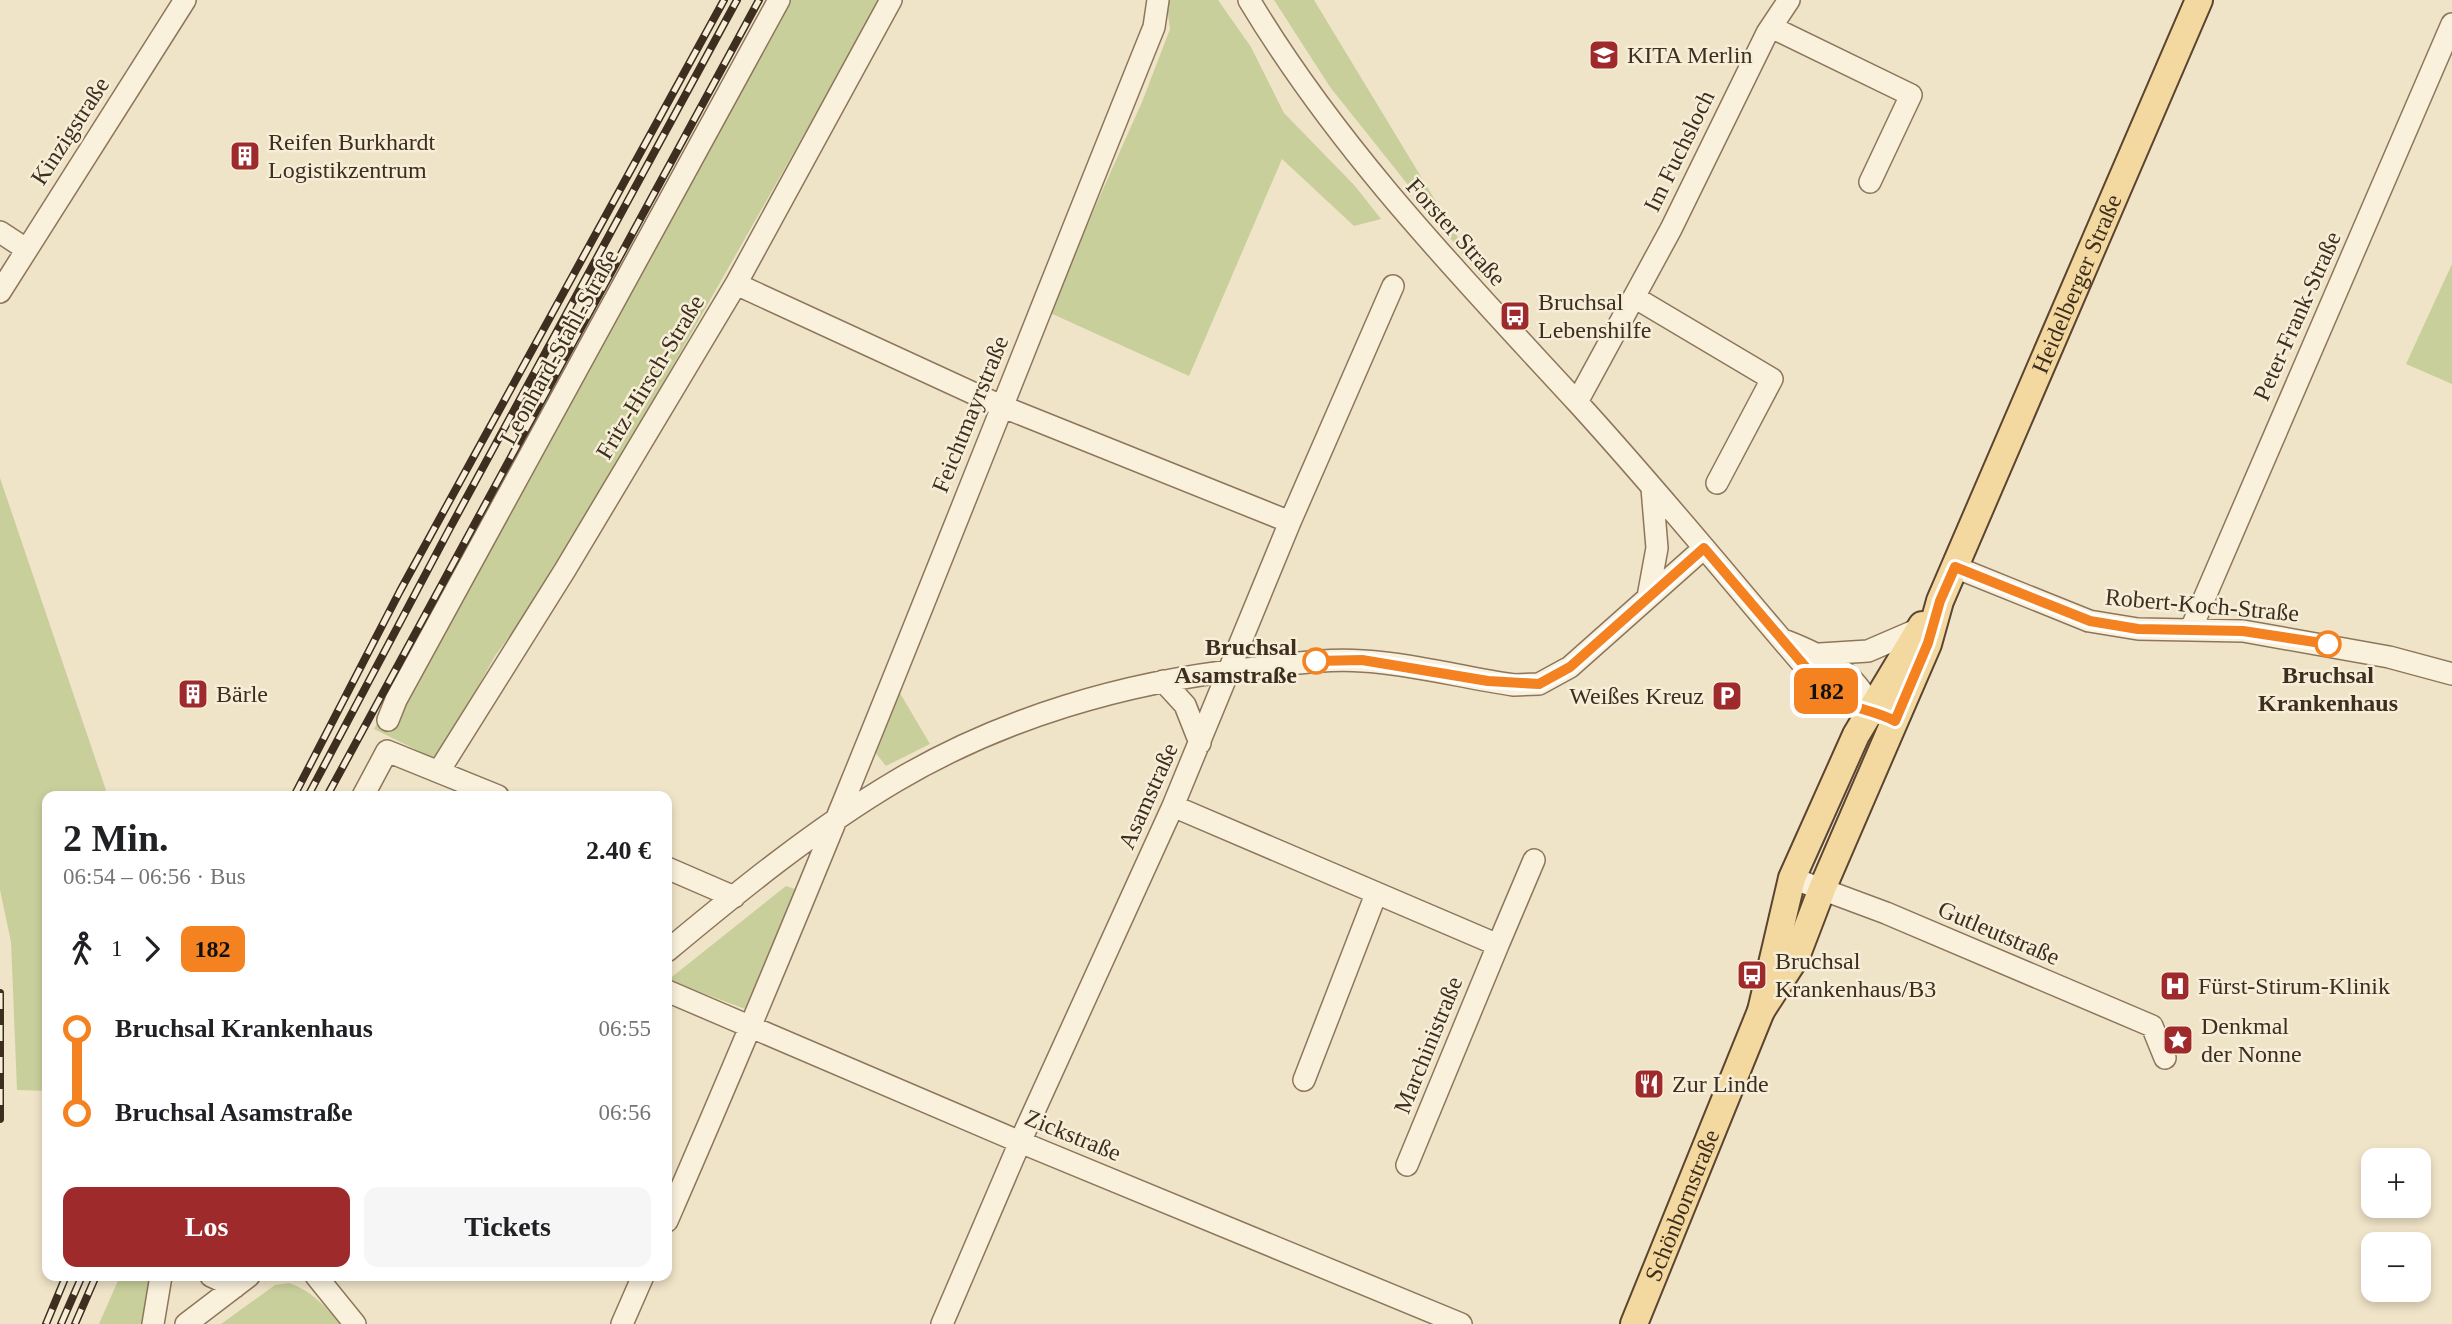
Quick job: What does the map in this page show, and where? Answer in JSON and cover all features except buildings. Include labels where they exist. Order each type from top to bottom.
[{"type":"main road","name":"Heidelberger Straße","points":[[1940,601],[2199,0]]},
{"type":"main road","points":[[1884,715],[1919,629],[1940,601]]},
{"type":"main road","points":[[1884,715],[1928,643],[1940,601]]},
{"type":"main road","name":"Schönbornstraße","points":[[1634,1324],[1761,1011],[1792,877],[1832,785],[1884,715]]},
{"type":"main road","name":"Schönbornstraße","points":[[1761,1011],[1796,957],[1884,715]]},
{"type":"street","name":"Kinzigstraße","points":[[0,292],[185,0]]},
{"type":"street","name":"Leonhard-Stahl-Straße","points":[[388,720],[403,687],[779,0]]},
{"type":"street","name":"Fritz-Hirsch-Straße","points":[[439,771],[565,570],[736,284],[891,0]]},
{"type":"street","name":"Feichtmayrstraße","points":[[752,1026],[1154,27],[1157,0]]},
{"type":"street","name":"Forster Straße","points":[[1249,0],[1316,104],[1387,194],[1577,402],[1831,697],[1884,715]]},
{"type":"street","name":"Im Fuchsloch","points":[[1577,402],[1634,297],[1771,27],[1789,0]]},
{"type":"street","name":"Peter-Frank-Straße","points":[[2190,629],[2452,24]]},
{"type":"street","points":[[1771,27],[1912,95],[1870,182]]},
{"type":"street","points":[[0,232],[26,249]]},
{"type":"street","points":[[736,284],[1001,406],[1290,522]]},
{"type":"street","name":"Asamstraße","points":[[942,1324],[1020,1143],[1173,806],[1231,671],[1290,522],[1393,286]]},
{"type":"street","points":[[1634,297],[1772,379],[1717,483]]},
{"type":"street","points":[[1648,597],[1656,568],[1657,548],[1652,488]]},
{"type":"street","points":[[672,947],[835,821],[896,781],[999,730],[1082,701],[1163,681],[1316,661],[1362,660],[1488,681],[1539,684],[1570,667],[1704,548]]},
{"type":"street","name":"Robert-Koch-Straße","points":[[1955,567],[2090,621],[2138,629],[2243,631],[2328,645],[2430,666],[2452,674]]},
{"type":"street","points":[[1820,654],[1868,651],[1919,629]]},
{"type":"street","name":"Forster Straße","points":[[1784,640],[1820,654],[1853,677],[1884,715]]},
{"type":"street","points":[[1163,681],[1185,705],[1200,743]]},
{"type":"street","points":[[366,791],[387,751],[486,791]]},
{"type":"street","points":[[1173,806],[1498,945]]},
{"type":"street","name":"Marchinistraße","points":[[1407,1165],[1534,860]]},
{"type":"street","points":[[672,870],[734,897]]},
{"type":"street","name":"Gutleutstraße","points":[[1792,877],[2152,1026],[2165,1058]]},
{"type":"street","points":[[1304,1080],[1376,894]]},
{"type":"street","name":"Zickstraße","points":[[672,993],[1020,1143],[1461,1324]]},
{"type":"street","points":[[672,1210],[752,1026]]},
{"type":"street","points":[[153,1324],[161,1281]]},
{"type":"street","points":[[186,1324],[242,1281]]},
{"type":"street","points":[[320,1281],[355,1324]]},
{"type":"street","points":[[622,1324],[641,1281]]},
{"type":"green space","points":[[786,0],[880,0],[553,576],[495,656],[437,760],[374,729]]},
{"type":"green space","points":[[1166,0],[1218,0],[1251,47],[1284,113],[1355,186],[1381,219],[1354,226],[1282,159],[1189,376],[1048,312],[1142,102],[1170,29]]},
{"type":"green space","points":[[1274,0],[1314,0],[1483,279],[1330,87]]},
{"type":"green space","points":[[2452,264],[2452,384],[2406,364]]},
{"type":"green space","points":[[0,478],[106,791],[42,791],[42,1091],[17,1090],[11,942],[0,890]]},
{"type":"green space","points":[[894,683],[930,744],[886,766],[870,746]]},
{"type":"green space","points":[[786,886],[795,889],[745,1009],[672,982],[672,977]]},
{"type":"green space","points":[[118,1281],[153,1281],[142,1324],[99,1324]]},
{"type":"green space","points":[[289,1283],[317,1299],[340,1324],[221,1324],[275,1285]]},
{"type":"railway","points":[[297,791],[400,591],[724,0]]},
{"type":"railway","points":[[311,791],[450,528],[737,0]]},
{"type":"railway","points":[[330,791],[759,0]]},
{"type":"railway","points":[[0,993],[0,1119]]},
{"type":"railway","points":[[46,1324],[64,1281]]},
{"type":"railway","points":[[61,1324],[80,1281]]},
{"type":"railway","points":[[75,1324],[94,1281]]},
{"type":"bus line","name":"182","points":[[1316,661],[1362,660],[1514,685],[1539,684],[1570,667],[1704,548],[1831,697],[1857,708],[1872,709],[1895,721],[1928,643],[1940,601],[1955,567],[2090,621],[2138,629],[2243,631],[2328,644]]},
{"type":"place","name":"KITA Merlin","points":[[1604,55]]},
{"type":"place","name":"Reifen Burkhardt Logistikzentrum","points":[[245,156]]},
{"type":"place","name":"Bruchsal Lebenshilfe","points":[[1515,316]]},
{"type":"place","name":"Bruchsal Krankenhaus","points":[[2328,644]]},
{"type":"place","name":"Bruchsal Asamstraße","points":[[1316,661]]},
{"type":"place","name":"Bärle","points":[[193,694]]},
{"type":"place","name":"Weißes Kreuz","points":[[1727,696]]},
{"type":"place","name":"Bruchsal Krankenhaus/B3","points":[[1752,975]]},
{"type":"place","name":"Fürst-Stirum-Klinik","points":[[2175,986]]},
{"type":"place","name":"Denkmal der Nonne","points":[[2178,1040]]},
{"type":"place","name":"Zur Linde","points":[[1649,1084]]}]
